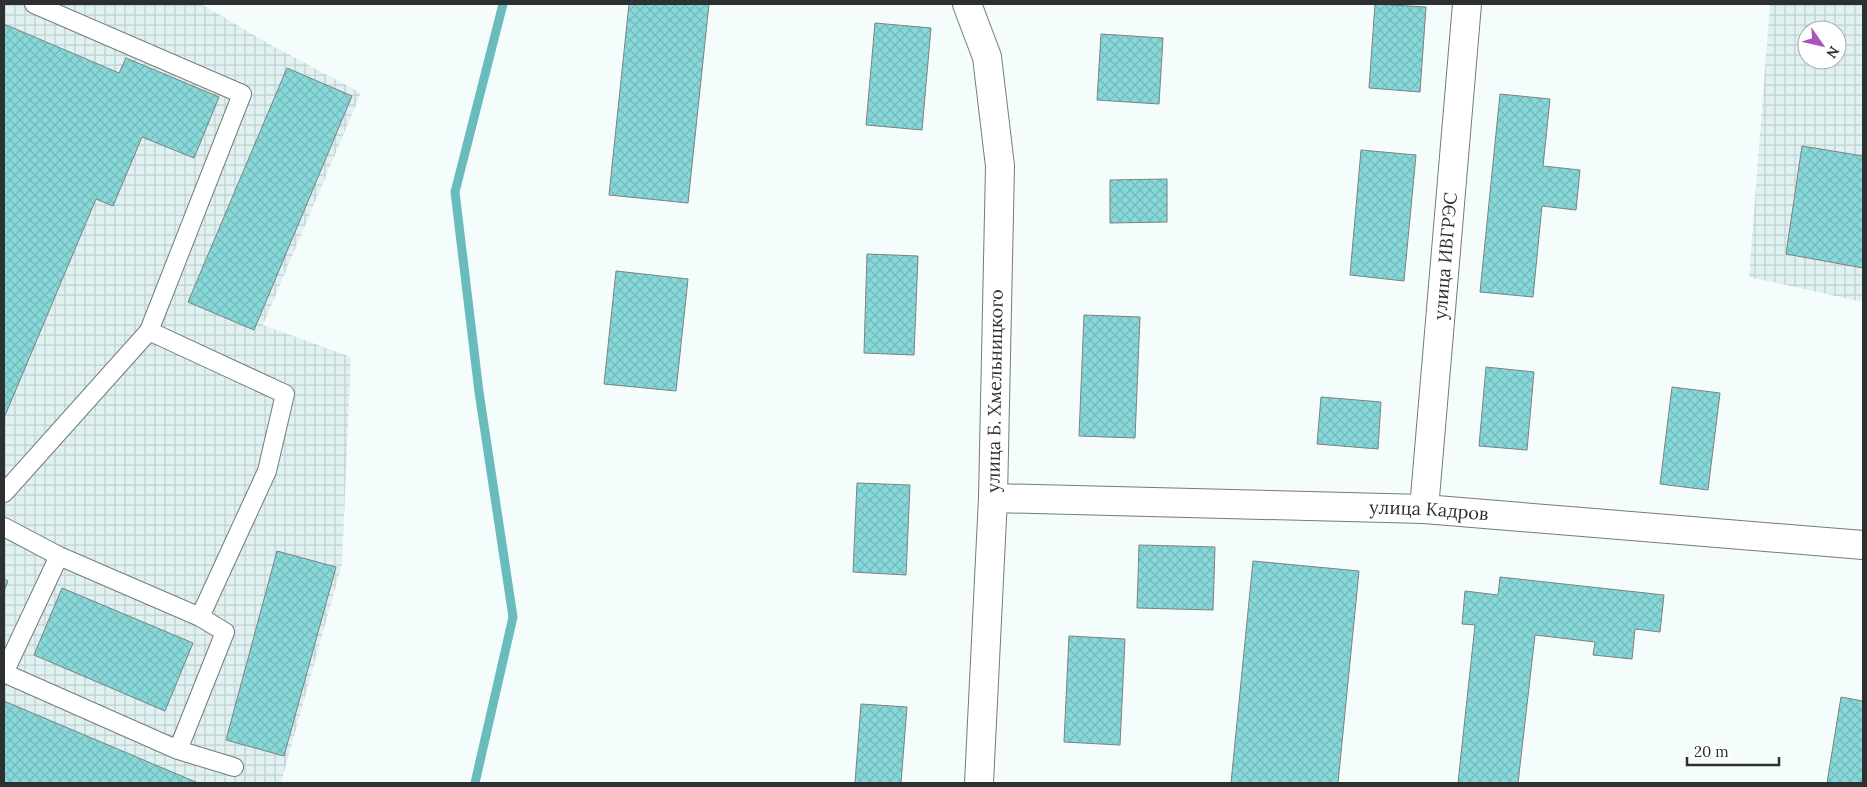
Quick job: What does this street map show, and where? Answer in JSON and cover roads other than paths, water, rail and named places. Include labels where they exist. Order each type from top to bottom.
[{"type":"street","name":"улица Б. Хмельницкого","points":[[967,4],[987,57],[1000,166],[993,498],[979,783]]},
{"type":"street","name":"улица ИВГРЭС","points":[[1424,509],[1467,4]]},
{"type":"street","name":"улица Кадров","points":[[993,498],[1424,509],[1863,545]]},
{"type":"lane","points":[[4,493],[149,331],[242,94],[34,4]]},
{"type":"lane","points":[[149,331],[285,394],[267,471],[200,617]]},
{"type":"lane","points":[[4,527],[59,556],[200,617],[225,632],[178,750]]},
{"type":"lane","points":[[59,556],[4,673],[178,750],[234,766]]},
{"type":"waterway","points":[[475,783],[513,617],[479,392],[455,192],[503,4]]}]
